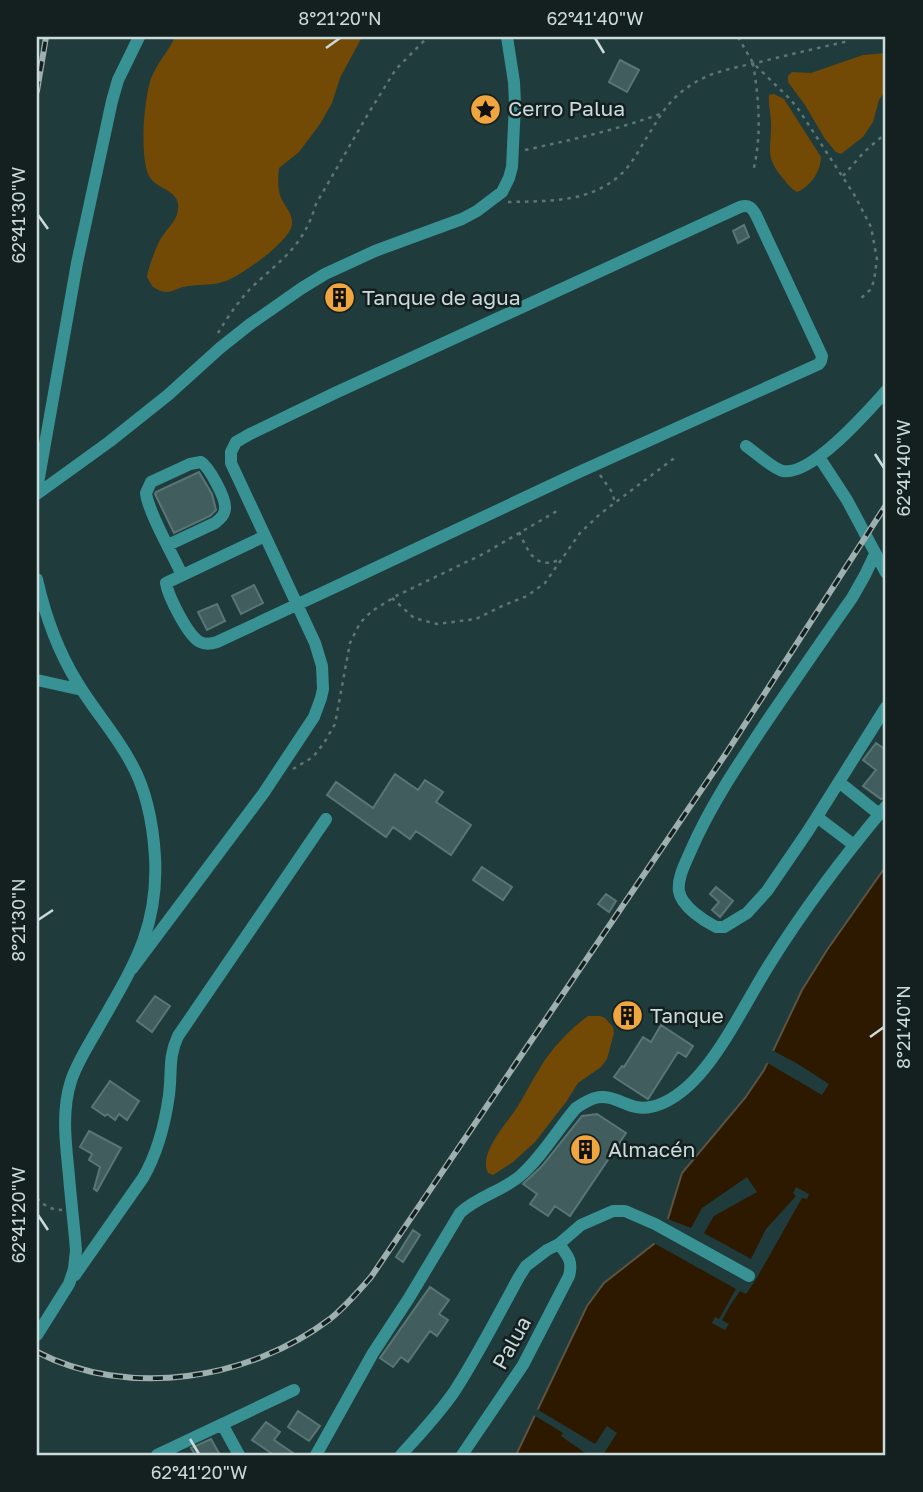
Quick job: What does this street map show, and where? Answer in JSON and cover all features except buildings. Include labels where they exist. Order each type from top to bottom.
[{"type":"street","points":[[37,491],[77,264],[112,101],[122,71],[139,37]]},
{"type":"street","points":[[37,491],[109,442],[168,395],[220,348],[302,288],[375,251],[441,228],[477,211],[502,192],[509,178],[513,153],[515,104],[506,37]]},
{"type":"street","points":[[132,969],[238,829],[277,772],[314,717],[323,689],[322,666],[315,643],[298,604],[231,463],[232,447],[240,439],[740,207],[750,206],[757,215],[822,356],[821,361],[813,367],[593,466],[298,604],[217,642],[204,643],[194,638],[166,585],[168,581],[265,536]]},
{"type":"street","points":[[746,446],[779,469],[798,469],[819,457],[886,391]]},
{"type":"street","points":[[819,457],[847,500],[886,573]]},
{"type":"street","points":[[168,545],[215,523],[224,512],[223,498],[208,467],[201,462],[190,464],[151,482],[147,488],[149,506],[182,575]]},
{"type":"street","points":[[875,554],[852,598],[756,737],[700,831],[679,881],[679,891],[688,906],[716,928],[724,927],[747,913],[767,891],[817,817],[886,707]]},
{"type":"street","points":[[37,579],[57,643],[82,690],[132,763],[147,801],[155,859],[152,907],[142,947],[80,1060],[68,1094],[65,1125],[76,1250],[74,1269],[68,1284]]},
{"type":"street","points":[[37,680],[82,690]]},
{"type":"street","points":[[316,1455],[373,1353],[463,1210],[519,1177],[576,1108],[586,1102],[604,1097],[614,1098],[635,1107],[652,1107],[680,1093],[707,1065],[801,916],[853,845],[883,810],[839,782]]},
{"type":"street","points":[[817,817],[853,845]]},
{"type":"street","points":[[37,1335],[68,1284],[143,1178],[152,1160],[166,1115],[171,1055],[178,1036],[326,819]]},
{"type":"street","points":[[401,1455],[453,1393],[526,1266],[581,1225],[613,1212],[625,1211],[655,1224],[750,1276]]},
{"type":"street","name":"Palua","points":[[463,1455],[523,1365],[569,1276],[572,1267],[559,1244]]},
{"type":"street","points":[[157,1455],[294,1390]]},
{"type":"street","points":[[222,1424],[239,1455]]},
{"type":"path","points":[[214,339],[249,290],[286,258],[298,243],[313,216],[316,204],[396,69],[428,37]]},
{"type":"path","points":[[738,37],[753,64],[799,110],[843,176],[871,227],[877,259],[874,281],[870,290],[858,301]]},
{"type":"path","points":[[491,202],[548,201],[589,194],[621,175],[660,114],[674,97],[692,84],[714,73],[849,41]]},
{"type":"path","points":[[753,64],[760,120],[753,172]]},
{"type":"path","points":[[513,153],[594,135],[660,114]]},
{"type":"path","points":[[843,176],[864,152],[886,133]]},
{"type":"path","points":[[391,598],[414,618],[431,624],[476,620],[522,599],[545,583],[580,533],[600,514],[677,456]]},
{"type":"path","points":[[593,466],[612,492],[615,503]]},
{"type":"path","points":[[277,772],[299,767],[313,757],[324,743],[337,718],[350,643],[364,619],[391,598],[470,560],[557,511]]},
{"type":"path","points":[[519,533],[535,559],[546,563],[562,558]]},
{"type":"path","points":[[37,1198],[55,1210],[72,1210]]},
{"type":"shaded area","points":[[175,37],[362,37],[320,124],[299,152],[279,168],[279,192],[292,221],[283,240],[233,278],[221,283],[183,287],[167,292],[152,286],[147,277],[158,245],[176,217],[178,203],[173,195],[151,179],[147,171],[144,127],[150,83],[155,69]]},
{"type":"shaded area","points":[[886,53],[886,89],[879,100],[873,122],[863,137],[841,154],[836,152],[788,82],[788,76],[792,72],[811,73],[863,55]]},
{"type":"shaded area","points":[[774,94],[784,99],[821,157],[814,178],[797,192],[790,187],[772,162],[769,95]]},
{"type":"shaded area","points":[[886,866],[886,1455],[516,1455],[587,1306],[604,1283],[655,1243],[666,1225],[682,1173],[745,1098],[764,1070],[802,990]]},
{"type":"shaded area","points":[[588,1016],[605,1018],[613,1027],[607,1059],[601,1067],[578,1083],[535,1142],[513,1162],[493,1175],[488,1173],[487,1156],[501,1129],[545,1061],[562,1039]]},
{"type":"pier","points":[[770,1049],[829,1084],[822,1095],[764,1061]]},
{"type":"pier","points":[[747,1177],[757,1192],[714,1216],[704,1233],[751,1259],[766,1229],[796,1196],[793,1193],[796,1187],[809,1194],[807,1199],[802,1198],[746,1294],[740,1291],[731,1304],[722,1320],[729,1324],[725,1330],[712,1323],[715,1317],[719,1319],[736,1289],[652,1242],[665,1218],[691,1228],[702,1208]]},
{"type":"pier","points":[[535,1408],[595,1444],[607,1426],[617,1433],[603,1455],[588,1455],[561,1436],[563,1433],[532,1414]]},
{"type":"railway","points":[[37,91],[46,37]]},
{"type":"railway","points":[[37,1352],[72,1367],[110,1375],[148,1378],[187,1376],[226,1369],[263,1356],[298,1340],[330,1319],[346,1304],[371,1277],[727,752],[886,505]]},
{"type":"place","name":"Cerro Palua","points":[[485,109]]},
{"type":"place","name":"Tanque de agua","points":[[339,298]]},
{"type":"place","name":"Tanque","points":[[627,1016]]},
{"type":"place","name":"Almacén","points":[[585,1150]]}]
